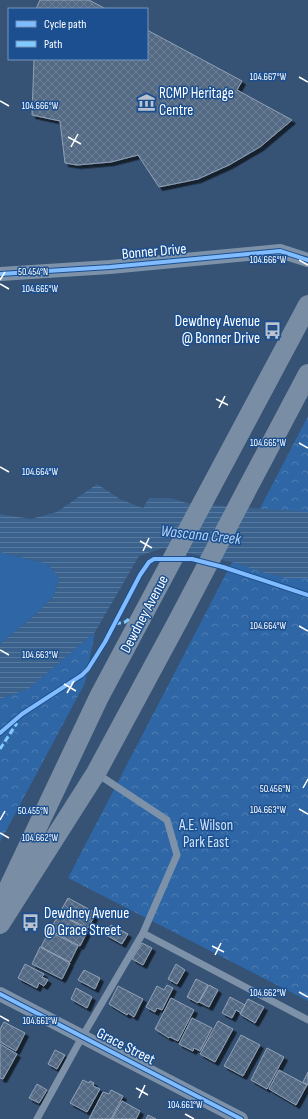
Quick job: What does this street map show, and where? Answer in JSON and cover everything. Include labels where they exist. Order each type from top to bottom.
[{"type":"main road","name":"Dewdney Avenue","points":[[0,906],[99,697],[308,305]]},
{"type":"main road","points":[[0,924],[96,773],[308,374]]},
{"type":"street","name":"Bonner Drive","points":[[0,274],[110,267],[280,251],[308,260]]},
{"type":"street","name":"Grace Street","points":[[0,994],[240,1119]]},
{"type":"lane","points":[[38,1119],[82,1037],[143,933],[176,855],[167,820],[96,773]]},
{"type":"lane","points":[[143,933],[308,1020]]},
{"type":"green space","name":"A.E. Wilson Park East","points":[[308,416],[308,1001],[68,878]]},
{"type":"green space","points":[[0,552],[48,564],[59,578],[54,596],[35,615],[0,644]]},
{"type":"green space","points":[[95,632],[85,683],[0,842],[0,699],[28,688]]},
{"type":"water","name":"Wascana Creek","points":[[97,484],[120,499],[143,508],[149,498],[171,498],[187,503],[308,512],[308,578],[286,578],[236,563],[163,548],[139,556],[95,632],[28,689],[0,699],[0,644],[35,615],[54,596],[59,578],[48,564],[0,552],[0,514],[31,519],[57,512]]},
{"type":"building","points":[[40,0],[89,0],[104,8],[36,8]]},
{"type":"building","name":"RCMP Heritage Centre","points":[[148,31],[242,81],[237,90],[292,120],[260,147],[229,165],[198,179],[159,187],[138,155],[111,162],[77,165],[65,163],[60,121],[32,115],[34,60],[148,60]]},
{"type":"building","points":[[68,898],[96,913],[88,928],[59,914]]},
{"type":"building","points":[[59,914],[88,930],[80,946],[50,930]]},
{"type":"building","points":[[111,925],[128,934],[122,944],[106,935]]},
{"type":"building","points":[[49,931],[78,946],[70,962],[41,947]]},
{"type":"building","points":[[142,943],[152,948],[143,965],[132,959]]},
{"type":"building","points":[[40,947],[70,963],[62,979],[32,964]]},
{"type":"building","points":[[25,964],[44,974],[42,977],[48,980],[44,986],[39,983],[37,988],[18,978]]},
{"type":"building","points":[[176,964],[185,970],[177,984],[168,979]]},
{"type":"building","points":[[84,970],[100,978],[95,989],[78,980]]},
{"type":"building","points":[[196,979],[208,985],[198,1003],[187,997]]},
{"type":"building","points":[[167,985],[173,988],[162,1010],[157,1008],[155,1012],[146,1007],[157,986],[164,990]]},
{"type":"building","points":[[209,985],[218,990],[209,1007],[199,1002]]},
{"type":"building","points":[[118,986],[143,999],[134,1017],[128,1013],[127,1015],[109,1004]]},
{"type":"building","points":[[76,988],[92,997],[87,1008],[71,999]]},
{"type":"building","points":[[230,997],[245,1005],[241,1013],[236,1010],[232,1018],[222,1013]]},
{"type":"building","points":[[171,998],[194,1010],[178,1041],[170,1037],[169,1038],[155,1029]]},
{"type":"building","points":[[248,999],[264,1007],[255,1023],[240,1014]]},
{"type":"building","points":[[192,1018],[212,1028],[200,1051],[194,1048],[193,1051],[179,1044]]},
{"type":"building","points":[[218,1021],[233,1029],[215,1062],[200,1054]]},
{"type":"building","points":[[4,1022],[25,1033],[16,1051],[0,1042],[0,1029]]},
{"type":"building","points":[[241,1035],[260,1045],[243,1076],[224,1066]]},
{"type":"building","points":[[0,1044],[17,1054],[3,1079],[0,1078]]},
{"type":"building","points":[[267,1048],[284,1057],[267,1089],[251,1080]]},
{"type":"building","points":[[55,1050],[65,1055],[57,1069],[48,1064]]},
{"type":"building","points":[[279,1070],[307,1085],[296,1105],[269,1089]]},
{"type":"building","points":[[308,1072],[308,1085],[303,1082]]},
{"type":"building","points":[[83,1080],[89,1083],[90,1081],[94,1083],[93,1086],[100,1089],[87,1112],[70,1103]]},
{"type":"building","points":[[37,1084],[47,1090],[39,1103],[29,1098]]},
{"type":"building","points":[[111,1090],[123,1096],[111,1119],[89,1119],[103,1092],[109,1094]]},
{"type":"building","points":[[122,1101],[140,1111],[136,1119],[112,1119]]},
{"type":"building","points":[[148,1115],[156,1119],[146,1119]]},
{"type":"marked path","points":[[115,624],[125,622],[129,619]]},
{"type":"marked path","points":[[0,749],[17,723]]},
{"type":"cycle path","points":[[0,274],[110,267],[280,251],[308,260]]},
{"type":"cycle path","points":[[0,733],[22,714],[82,675],[88,669],[105,642],[140,575],[149,562],[154,559],[192,559],[223,567],[308,595]]},
{"type":"cycle path","points":[[0,994],[241,1119]]},
{"type":"place","name":"RCMP Heritage Centre","points":[[146,102]]},
{"type":"place","name":"Dewdney Avenue @ Bonner Drive","points":[[273,330]]},
{"type":"place","name":"Dewdney Avenue @ Grace Street","points":[[31,922]]}]
